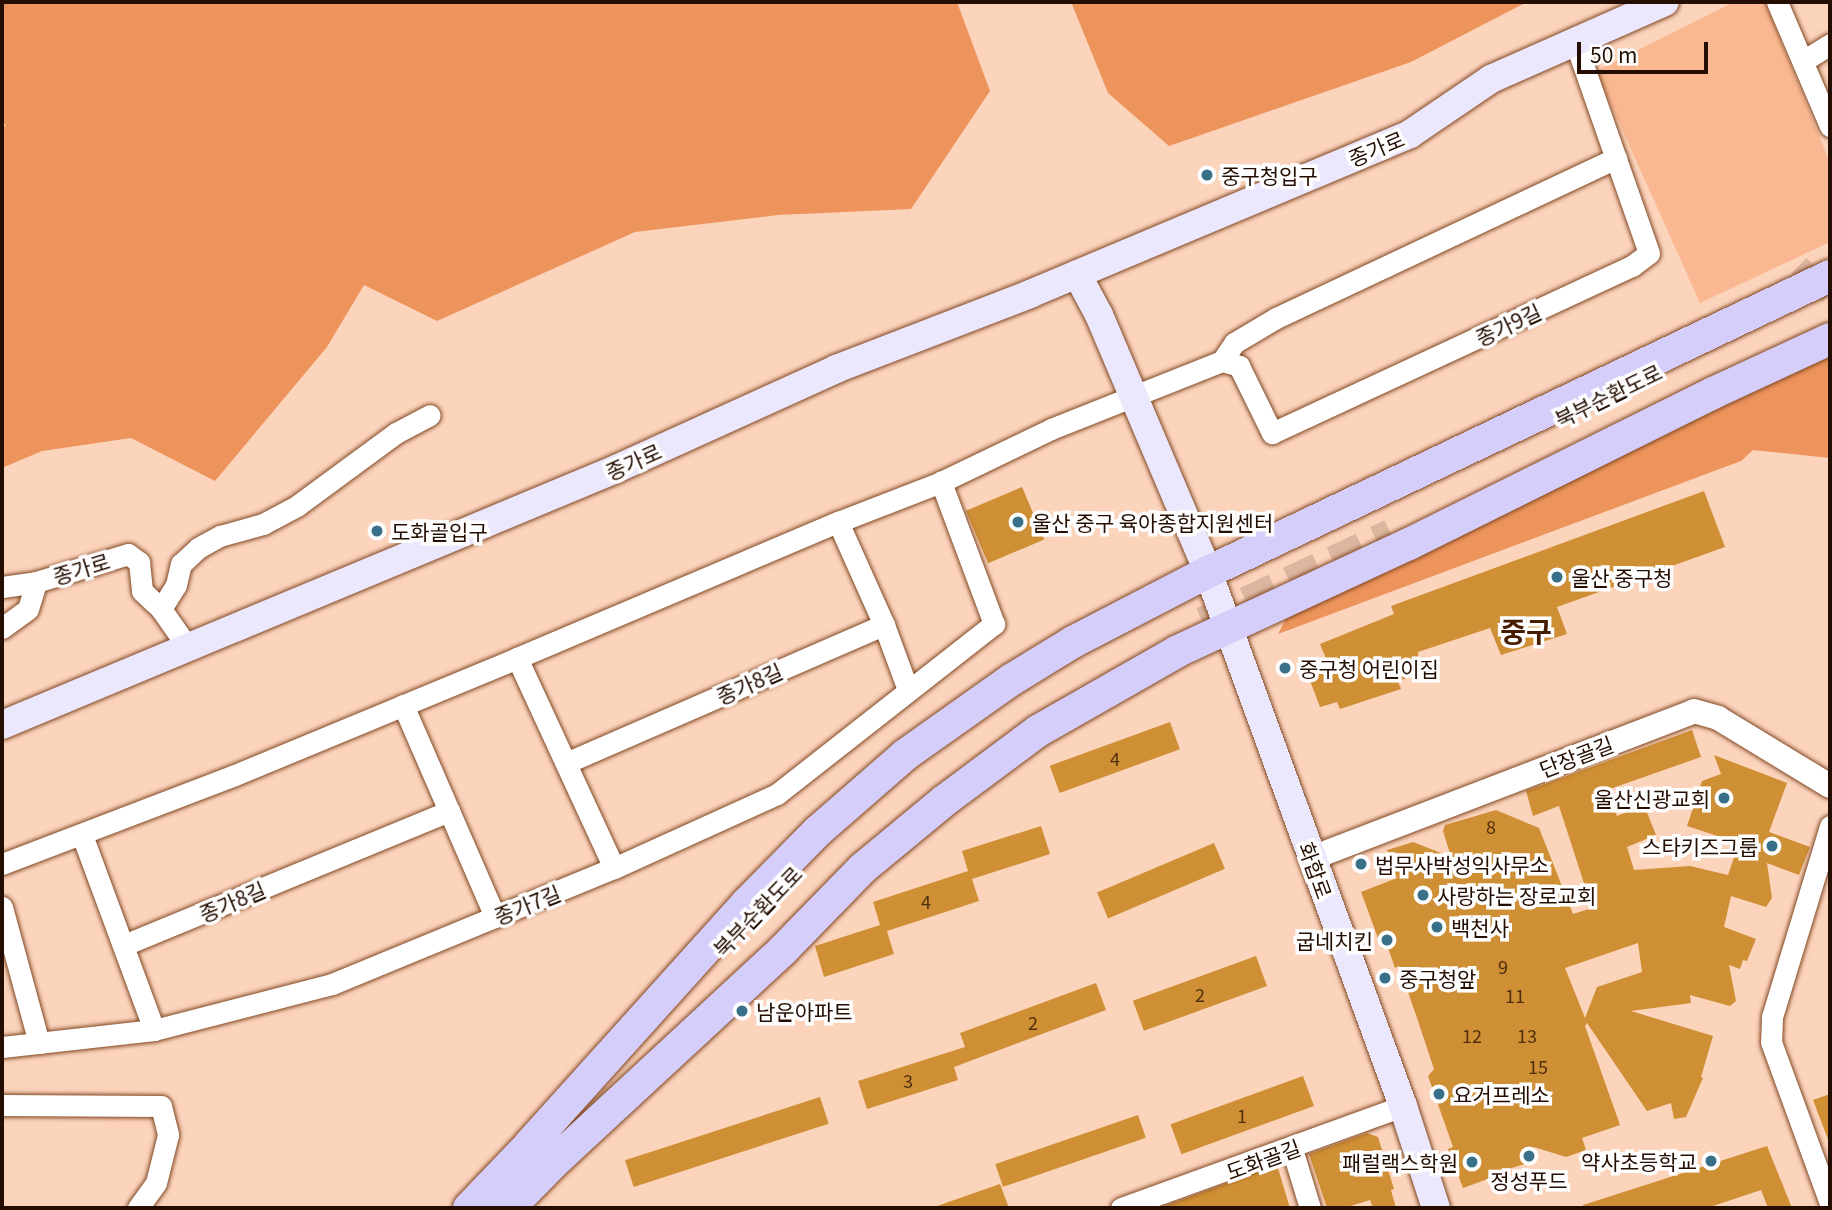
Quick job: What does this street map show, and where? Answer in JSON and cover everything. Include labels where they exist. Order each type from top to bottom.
[{"type":"main road","name":"종가로","points":[[2,725],[616,469],[836,369],[1077,274],[1410,134],[1491,79],[1665,2]]},
{"type":"main road","points":[[1077,274],[1099,315],[1208,572]]},
{"type":"main road","points":[[541,1154],[747,903],[853,798],[905,755],[1011,680],[1073,642],[1208,572],[1830,276]]},
{"type":"main road","name":"북부순환도로","points":[[1388,502],[1698,352],[1830,292]]},
{"type":"main road","name":"북부순환도로","points":[[1403,530],[1830,324]]},
{"type":"main road","points":[[541,1154],[783,950],[863,868],[944,801],[1038,731],[1167,657],[1409,544],[1830,339]]},
{"type":"main road","name":"화합로","points":[[1208,572],[1226,628],[1403,1106],[1436,1208]]},
{"type":"main road","name":"북부순환도로","points":[[509,1208],[541,1154],[765,902],[862,807],[964,728],[1079,653]]},
{"type":"main road","name":"북부순환도로","points":[[469,1208],[541,1154],[852,860],[987,752],[1094,682]]},
{"type":"street","points":[[1777,2],[1830,126]]},
{"type":"street","name":"종가9길","points":[[1222,361],[1240,366],[1272,433],[1632,266],[1649,253],[1575,42]]},
{"type":"street","points":[[1803,61],[1830,44]]},
{"type":"street","points":[[2,864],[82,835],[517,658],[838,522],[941,482],[1051,429],[1222,361],[1234,343],[1276,317],[1616,158]]},
{"type":"street","points":[[161,609],[176,586],[181,564],[198,548],[220,537],[263,524],[298,505],[396,433],[430,415]]},
{"type":"street","name":"종가7길","points":[[2,1047],[154,1030],[332,984],[614,868],[777,794],[994,624],[941,482]]},
{"type":"street","points":[[838,522],[884,625],[908,690]]},
{"type":"street","name":"종가로","points":[[2,587],[36,582],[128,554],[139,562],[142,591],[161,609],[189,649]]},
{"type":"street","points":[[2,628],[28,609],[36,582]]},
{"type":"street","name":"종가8길","points":[[566,763],[884,625]]},
{"type":"street","points":[[517,658],[614,868]]},
{"type":"street","points":[[403,705],[495,917]]},
{"type":"street","name":"단장골길","points":[[1312,858],[1694,711],[1718,718],[1830,786]]},
{"type":"street","name":"종가8길","points":[[124,945],[449,811]]},
{"type":"street","points":[[1830,826],[1772,1017],[1772,1042],[1830,1203]]},
{"type":"street","points":[[82,835],[154,1030]]},
{"type":"street","points":[[2,907],[39,1043]]},
{"type":"street","points":[[2,1105],[161,1106],[168,1135],[156,1183],[138,1208]]},
{"type":"street","name":"도화골길","points":[[1121,1208],[1292,1149],[1403,1106]]},
{"type":"street","points":[[1292,1149],[1310,1208]]},
{"type":"shaded area","points":[[2,2],[957,2],[990,91],[911,209],[778,215],[635,232],[437,321],[364,285],[327,347],[215,481],[131,438],[42,451],[2,468],[2,130],[6,125],[2,123]]},
{"type":"shaded area","points":[[1071,2],[1527,2],[1411,62],[1169,146],[1108,93]]},
{"type":"shaded area","points":[[1734,2],[1765,2],[1830,163],[1830,242],[1700,303],[1596,71]]},
{"type":"shaded area","points":[[1830,356],[1830,458],[1753,450],[1741,461],[1278,634],[1290,611]]},
{"type":"building","name":"울산 중구 육아종합지원센터","points":[[1022,487],[1044,539],[988,563],[966,511]]},
{"type":"building","name":"울산 중구청","points":[[1704,491],[1725,547],[1557,607],[1567,634],[1501,655],[1490,628],[1418,652],[1419,669],[1412,676],[1398,681],[1401,689],[1340,709],[1337,702],[1320,707],[1306,670],[1327,661],[1320,644],[1394,614],[1391,606]]},
{"type":"building","points":[[1170,722],[1180,749],[1060,793],[1050,766]]},
{"type":"building","points":[[1692,730],[1701,757],[1607,790],[1617,816],[1644,805],[1656,835],[1627,847],[1634,870],[1690,866],[1728,875],[1739,843],[1687,826],[1702,781],[1721,774],[1714,755],[1787,783],[1769,832],[1810,847],[1799,875],[1767,863],[1772,898],[1766,907],[1731,896],[1724,927],[1756,939],[1747,961],[1743,960],[1740,969],[1729,965],[1736,1001],[1730,1006],[1690,995],[1691,1003],[1631,1011],[1713,1036],[1701,1077],[1703,1078],[1686,1117],[1674,1119],[1671,1103],[1647,1111],[1587,1023],[1585,1026],[1620,1125],[1582,1138],[1586,1150],[1566,1157],[1534,1147],[1538,1160],[1495,1173],[1496,1176],[1463,1188],[1448,1149],[1453,1147],[1428,1076],[1434,1069],[1418,1021],[1399,966],[1395,968],[1388,948],[1382,949],[1361,892],[1397,878],[1387,850],[1413,842],[1451,857],[1443,831],[1445,825],[1496,810],[1539,828],[1573,914],[1592,908],[1559,806],[1533,816],[1526,791]],"holes":[[[1638,943],[1642,972],[1597,987],[1585,1018],[1565,968]]]},
{"type":"building","points":[[1041,826],[1050,854],[972,879],[979,901],[887,931],[894,954],[824,977],[815,946],[880,925],[873,902],[968,871],[962,851]]},
{"type":"building","points":[[1214,843],[1225,869],[1108,918],[1097,893]]},
{"type":"building","points":[[1256,956],[1267,986],[1144,1031],[1133,1001]]},
{"type":"building","points":[[1096,983],[1106,1010],[954,1067],[958,1080],[867,1109],[858,1081],[965,1047],[960,1033]]},
{"type":"building","points":[[1303,1076],[1314,1106],[1181,1154],[1171,1124]]},
{"type":"building","points":[[1830,1094],[1830,1142],[1829,1142],[1813,1100]]},
{"type":"building","points":[[820,1097],[829,1124],[634,1187],[625,1160]]},
{"type":"building","points":[[1138,1115],[1146,1138],[1003,1187],[995,1164]]},
{"type":"building","points":[[1367,1133],[1378,1137],[1394,1189],[1391,1190],[1396,1208],[1373,1208],[1370,1200],[1344,1208],[1327,1208],[1309,1154]]},
{"type":"building","points":[[1767,1146],[1792,1208],[1768,1208],[1761,1190],[1707,1208],[1583,1208],[1583,1205]]},
{"type":"building","points":[[1277,1165],[1290,1208],[1159,1208]]},
{"type":"building","points":[[1000,1184],[1009,1208],[937,1208],[937,1206]]},
{"type":"tunnel","points":[[1799,265],[1830,294]]},
{"type":"tunnel","points":[[1203,623],[1391,535]]},
{"type":"place","name":"중구청입구","points":[[1207,175]]},
{"type":"place","name":"울산 중구 육아종합지원센터","points":[[1018,522]]},
{"type":"place","name":"도화골입구","points":[[377,531]]},
{"type":"place","name":"울산 중구청","points":[[1557,577]]},
{"type":"place","name":"중구청 어린이집","points":[[1285,668]]},
{"type":"place","name":"울산신광교회","points":[[1724,798]]},
{"type":"place","name":"스타키즈그룹","points":[[1772,846]]},
{"type":"place","name":"법무사박성익사무소","points":[[1361,864]]},
{"type":"place","name":"사랑하는 장로교회","points":[[1423,895]]},
{"type":"place","name":"백천사","points":[[1437,927]]},
{"type":"place","name":"굽네치킨","points":[[1387,940]]},
{"type":"place","name":"중구청앞","points":[[1385,978]]},
{"type":"place","name":"남운아파트","points":[[742,1011]]},
{"type":"place","name":"요거프레소","points":[[1439,1094]]},
{"type":"place","name":"정성푸드","points":[[1529,1156]]},
{"type":"place","name":"약사초등학교","points":[[1711,1161]]},
{"type":"place","name":"패럴랙스학원","points":[[1472,1162]]},
{"type":"district","name":"중구","points":[[1526,630]]}]
